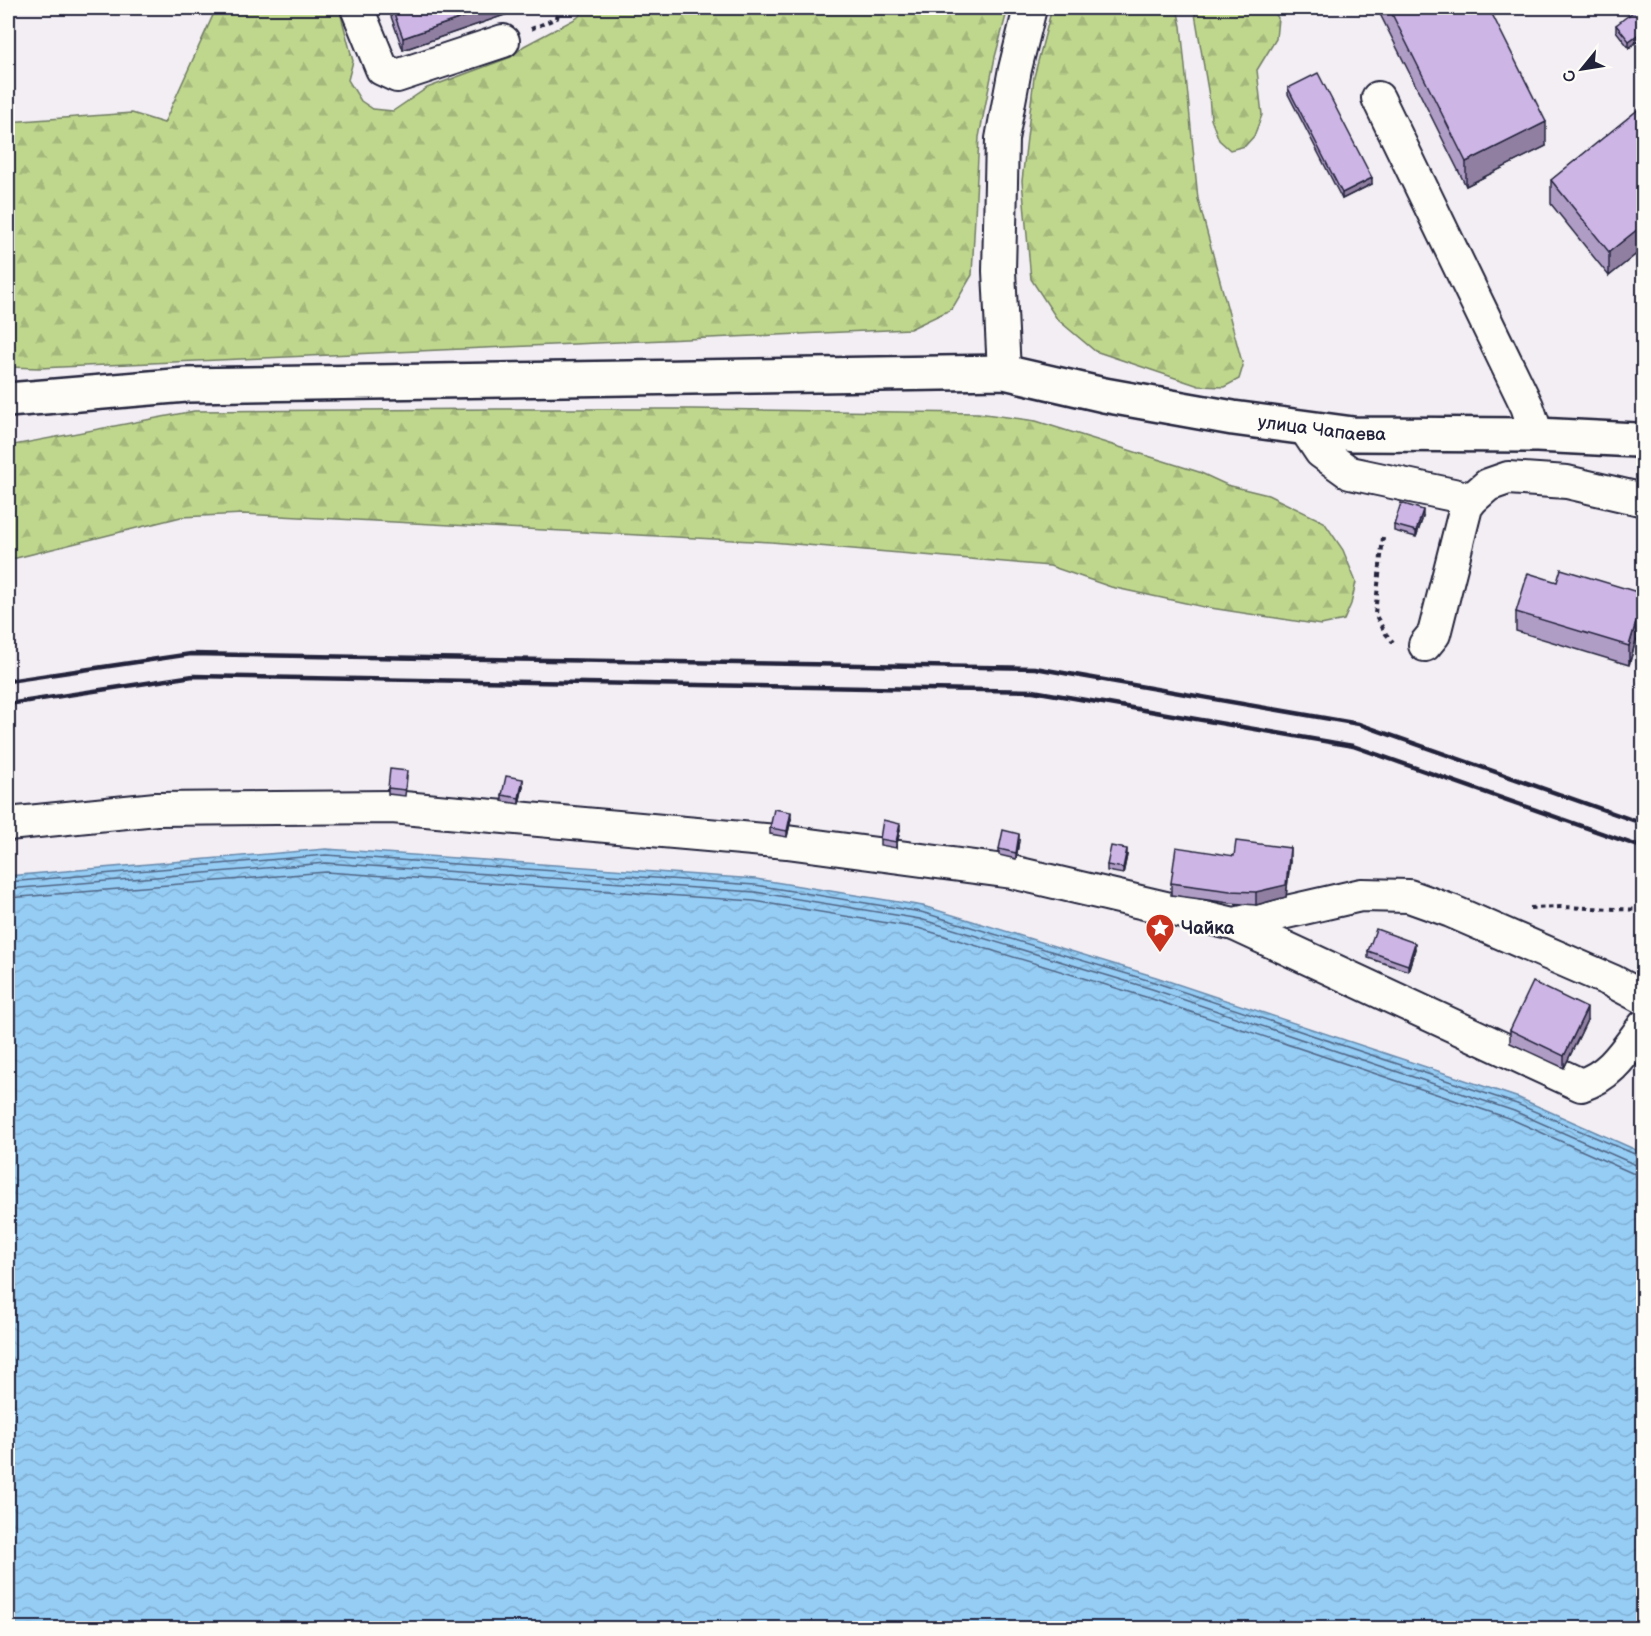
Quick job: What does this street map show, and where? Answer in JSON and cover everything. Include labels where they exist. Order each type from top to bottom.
[{"type":"main road","name":"улица Чапаева","points":[[8,400],[186,385],[1004,372],[1104,395],[1233,418],[1353,434],[1538,435],[1636,440],[1644,443]]},
{"type":"street","points":[[357,8],[382,69],[397,76],[503,41]]},
{"type":"street","points":[[1004,372],[999,272],[1002,139],[1015,69],[1030,8]]},
{"type":"street","points":[[1378,98],[1527,406],[1538,435]]},
{"type":"street","points":[[1305,428],[1321,452],[1350,473],[1472,499]]},
{"type":"street","points":[[1425,645],[1434,634],[1466,507],[1488,485],[1508,478],[1567,482],[1644,500]]},
{"type":"street","points":[[8,824],[156,809],[392,807],[787,842],[1012,872],[1234,924],[1581,1085],[1596,1080],[1611,1068],[1644,1026]]},
{"type":"street","points":[[1234,924],[1361,895],[1409,896],[1460,915],[1612,981],[1644,999]]},
{"type":"path","points":[[1383,537],[1375,614],[1386,634],[1396,645],[1425,645]]},
{"type":"path","points":[[1528,908],[1644,910]]},
{"type":"green space","points":[[215,8],[339,8],[353,61],[348,80],[361,101],[373,109],[393,111],[427,88],[511,57],[524,46],[577,18],[587,8],[1008,8],[995,57],[979,137],[972,275],[952,309],[910,329],[39,368],[8,367],[8,122],[132,113],[164,123]]},
{"type":"green space","points":[[1052,8],[1177,8],[1181,26],[1198,199],[1243,366],[1239,379],[1224,387],[1199,386],[1095,351],[1057,319],[1031,279],[1022,181],[1034,77]]},
{"type":"green space","points":[[1194,8],[1272,8],[1278,18],[1276,39],[1257,70],[1262,115],[1254,136],[1245,146],[1230,150],[1219,140],[1211,119]]},
{"type":"green space","points":[[499,409],[978,413],[1036,421],[1199,472],[1227,485],[1268,495],[1324,522],[1343,550],[1356,582],[1351,604],[1344,620],[1321,625],[1204,607],[1111,587],[1050,566],[771,542],[243,514],[181,517],[8,560],[8,446],[194,411]]},
{"type":"water","points":[[326,849],[756,879],[923,906],[1156,977],[1519,1098],[1643,1153],[1643,1628],[8,1628],[8,876]]},
{"type":"building","points":[[392,8],[490,8],[403,38]]},
{"type":"building","points":[[1389,8],[1489,8],[1546,122],[1466,162]]},
{"type":"building","points":[[1638,8],[1644,9],[1644,30],[1629,41],[1616,25]]},
{"type":"building","points":[[1318,73],[1372,178],[1342,193],[1288,88]]},
{"type":"building","points":[[1644,105],[1644,224],[1609,252],[1551,180]]},
{"type":"building","points":[[1401,503],[1423,510],[1416,531],[1394,525]]},
{"type":"building","points":[[1561,569],[1644,594],[1641,609],[1644,609],[1644,624],[1636,622],[1629,646],[1516,612],[1528,573],[1557,582]]},
{"type":"building","points":[[390,769],[407,771],[405,790],[388,788]]},
{"type":"building","points":[[506,776],[523,779],[519,798],[502,795]]},
{"type":"building","points":[[774,809],[791,812],[787,831],[770,828]]},
{"type":"building","points":[[883,820],[900,824],[896,842],[880,839]]},
{"type":"building","points":[[1003,830],[1019,834],[1016,853],[999,849]]},
{"type":"building","points":[[1236,841],[1290,848],[1286,885],[1256,892],[1171,883],[1176,847],[1234,856]]},
{"type":"building","points":[[1111,846],[1127,849],[1123,868],[1107,865]]},
{"type":"building","points":[[1376,929],[1415,943],[1408,965],[1368,951]]},
{"type":"building","points":[[1533,982],[1587,1008],[1564,1056],[1510,1030]]},
{"type":"railway","points":[[8,681],[191,654],[1035,668],[1359,724],[1644,824]]},
{"type":"railway","points":[[8,704],[193,676],[1033,691],[1353,746],[1644,848]]},
{"type":"place","name":"Чайка","points":[[1160,954]]}]
